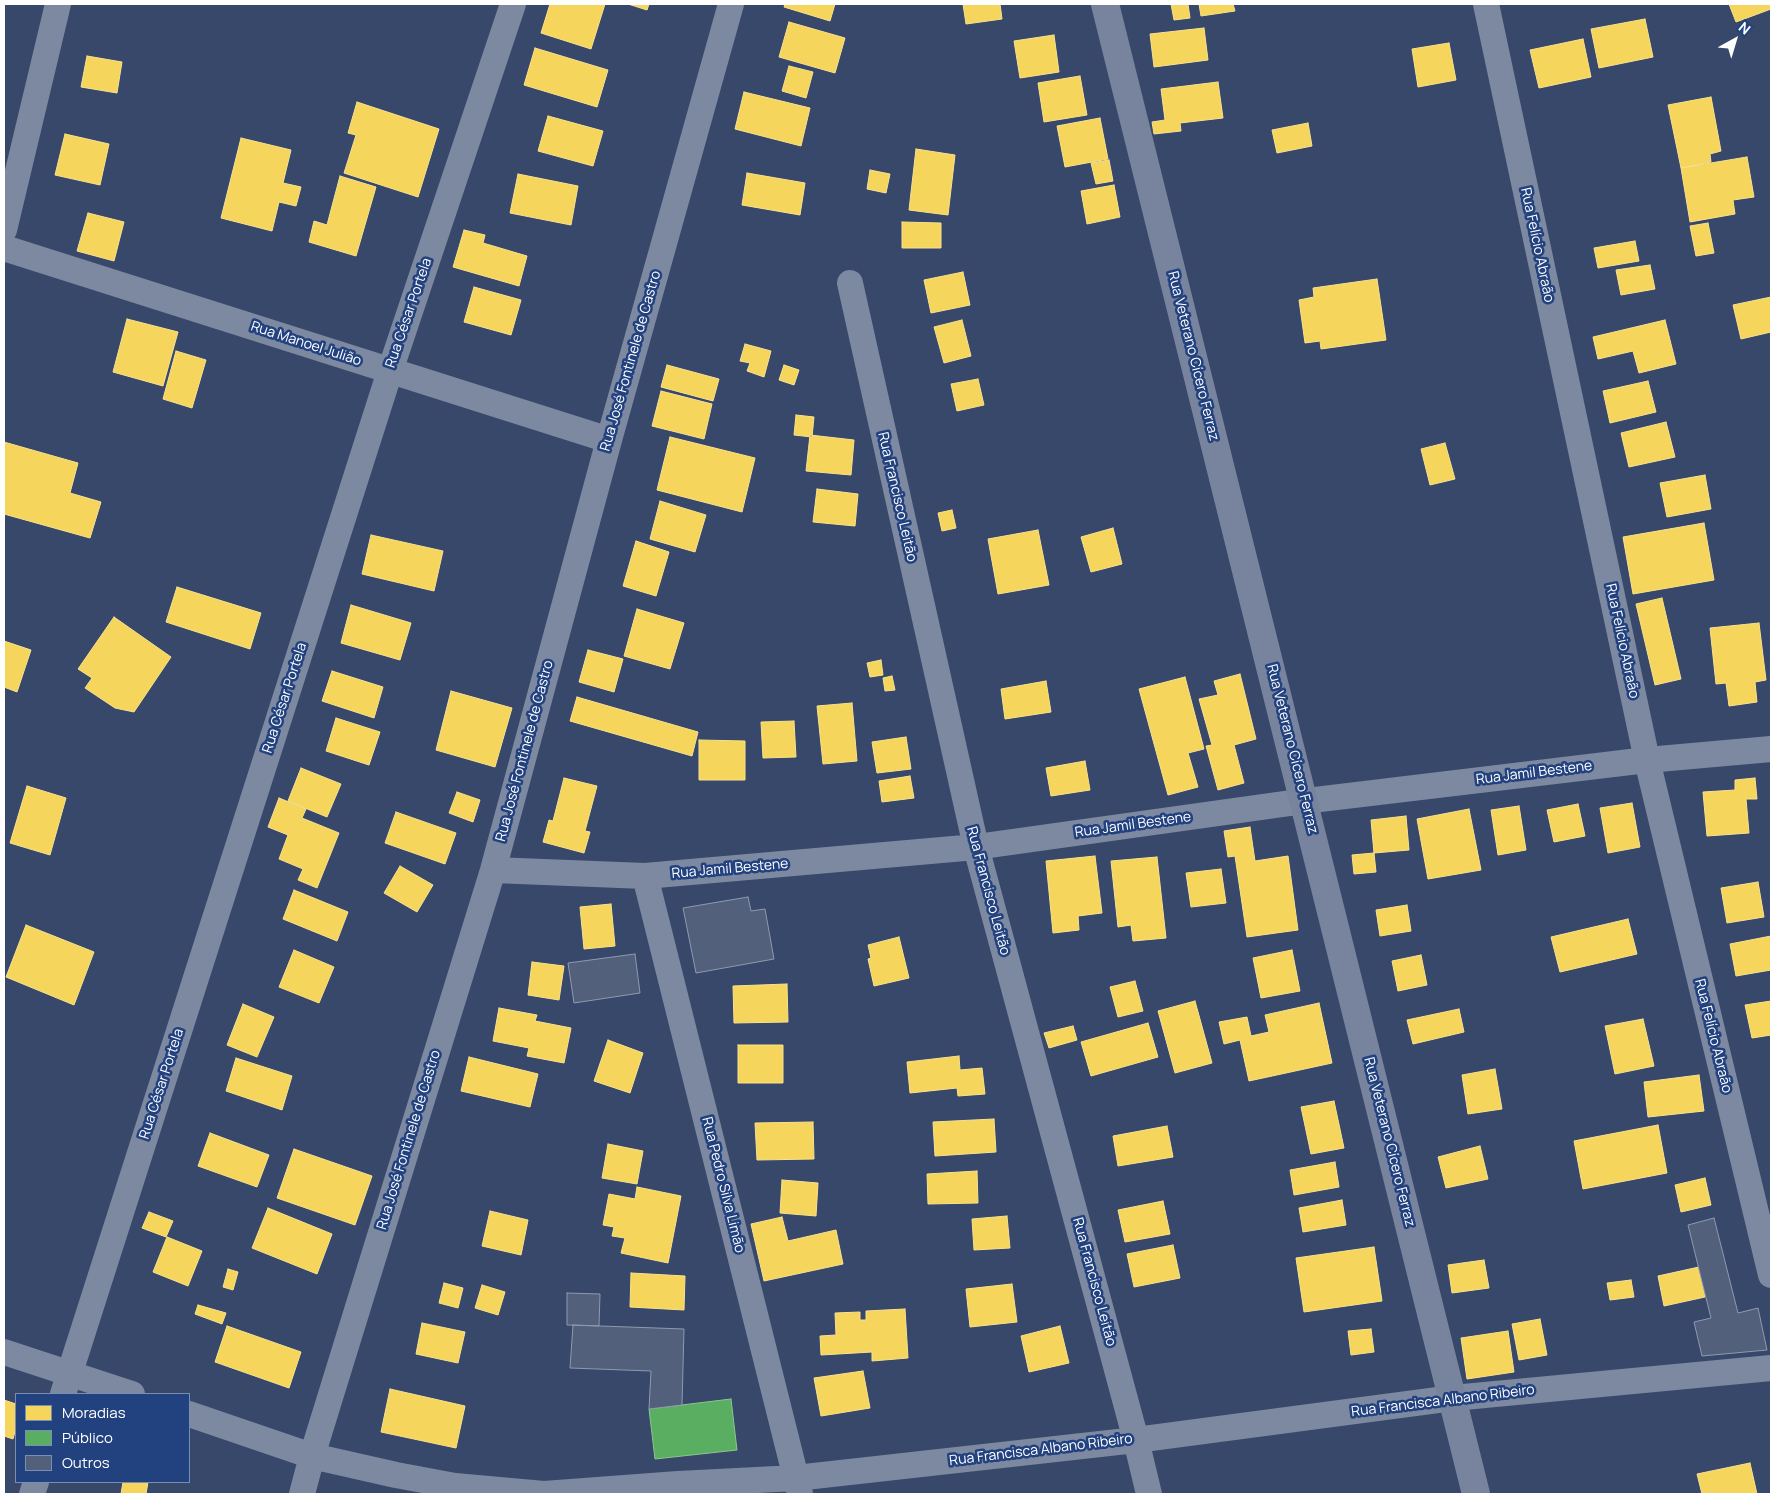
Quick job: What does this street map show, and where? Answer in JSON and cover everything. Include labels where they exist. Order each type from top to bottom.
[{"type":"street","points":[[4,230],[58,4]]},
{"type":"street","name":"Rua César Portela","points":[[66,1384],[390,371],[513,4]]},
{"type":"street","name":"Rua José Fontinele de Castro","points":[[302,1494],[312,1456],[493,870],[609,440],[731,4]]},
{"type":"street","name":"Rua Veterano Cícero Ferraz","points":[[1105,4],[1305,801],[1476,1494]]},
{"type":"street","name":"Rua Felício Abraão","points":[[1486,4],[1647,760],[1771,1275]]},
{"type":"street","name":"Rua Manoel Julião","points":[[4,248],[609,440]]},
{"type":"street","name":"Rua Francisco Leitão","points":[[850,283],[976,847],[1149,1494]]},
{"type":"street","name":"Rua Jamil Bestene","points":[[493,870],[645,876],[976,847],[1305,801],[1647,760],[1771,749]]},
{"type":"street","name":"Rua Pedro Silva Limão","points":[[645,876],[798,1486]]},
{"type":"street","points":[[4,1352],[66,1384],[125,1393]]},
{"type":"street","name":"Rua Francisca Albano Ribeiro","points":[[190,1414],[312,1456],[396,1476],[447,1484],[544,1494],[678,1484],[798,1486],[1453,1398],[1771,1368]]},
{"type":"building: Moradias","points":[[550,4],[605,4],[591,49],[541,33]]},
{"type":"building: Moradias","points":[[628,4],[649,4],[647,10]]},
{"type":"building: Moradias","points":[[785,4],[835,4],[830,21],[784,7]]},
{"type":"building: Moradias","points":[[963,4],[1000,4],[1002,19],[966,24]]},
{"type":"building: Moradias","points":[[1171,4],[1188,4],[1190,18],[1174,20]]},
{"type":"building: Moradias","points":[[1199,4],[1233,4],[1235,11],[1201,16]]},
{"type":"building: Moradias","points":[[1729,4],[1769,4],[1771,9],[1736,22]]},
{"type":"building: Moradias","points":[[1645,19],[1653,57],[1599,68],[1591,29]]},
{"type":"building: Moradias","points":[[789,22],[845,38],[835,73],[779,57]]},
{"type":"building: Moradias","points":[[1204,28],[1208,60],[1154,67],[1150,34]]},
{"type":"building: Moradias","points":[[1054,35],[1059,72],[1020,78],[1014,41]]},
{"type":"building: Moradias","points":[[1583,39],[1591,77],[1539,88],[1530,50]]},
{"type":"building: Moradias","points":[[1449,43],[1456,80],[1418,87],[1412,49]]},
{"type":"building: Moradias","points":[[535,48],[608,70],[597,107],[524,85]]},
{"type":"building: Moradias","points":[[87,56],[122,62],[117,93],[81,87]]},
{"type":"building: Moradias","points":[[789,66],[813,72],[806,98],[782,91]]},
{"type":"building: Moradias","points":[[1080,76],[1087,115],[1044,122],[1038,83]]},
{"type":"building: Moradias","points":[[1218,82],[1223,118],[1180,123],[1181,131],[1154,134],[1152,122],[1165,120],[1161,89]]},
{"type":"building: Moradias","points":[[744,92],[810,108],[801,146],[735,129]]},
{"type":"building: Moradias","points":[[1711,97],[1721,151],[1710,154],[1711,162],[1681,168],[1668,105]]},
{"type":"building: Moradias","points":[[357,102],[439,129],[418,197],[344,173],[356,135],[348,133]]},
{"type":"building: Moradias","points":[[548,116],[603,131],[593,166],[538,151]]},
{"type":"building: Moradias","points":[[1100,118],[1108,159],[1065,167],[1057,126]]},
{"type":"building: Moradias","points":[[1308,123],[1312,146],[1277,153],[1272,130]]},
{"type":"building: Moradias","points":[[65,134],[109,144],[100,185],[55,175]]},
{"type":"building: Moradias","points":[[241,138],[291,150],[283,183],[301,187],[296,206],[279,202],[272,231],[221,218]]},
{"type":"building: Moradias","points":[[916,149],[955,155],[948,215],[909,210]]},
{"type":"building: Moradias","points":[[1747,157],[1754,197],[1733,200],[1735,214],[1690,222],[1681,168]]},
{"type":"building: Moradias","points":[[1109,160],[1113,181],[1096,184],[1091,163]]},
{"type":"building: Moradias","points":[[870,170],[890,174],[886,193],[867,189]]},
{"type":"building: Moradias","points":[[747,173],[805,183],[800,215],[742,205]]},
{"type":"building: Moradias","points":[[518,174],[578,186],[571,225],[510,213]]},
{"type":"building: Moradias","points":[[340,176],[376,187],[356,256],[309,242],[314,221],[327,225]]},
{"type":"building: Moradias","points":[[1114,185],[1120,217],[1087,224],[1081,191]]},
{"type":"building: Moradias","points":[[88,213],[124,222],[114,261],[77,251]]},
{"type":"building: Moradias","points":[[902,222],[941,223],[941,248],[902,248]]},
{"type":"building: Moradias","points":[[1708,223],[1714,253],[1696,256],[1690,226]]},
{"type":"building: Moradias","points":[[464,230],[485,235],[483,243],[527,256],[519,286],[453,267]]},
{"type":"building: Moradias","points":[[1635,241],[1639,261],[1598,268],[1594,248]]},
{"type":"building: Moradias","points":[[1650,265],[1655,289],[1621,295],[1616,270]]},
{"type":"building: Moradias","points":[[963,272],[970,305],[931,313],[924,280]]},
{"type":"building: Moradias","points":[[1377,279],[1386,340],[1321,349],[1320,341],[1305,343],[1299,300],[1314,297],[1313,288]]},
{"type":"building: Moradias","points":[[474,287],[521,300],[511,335],[464,322]]},
{"type":"building: Moradias","points":[[1771,297],[1771,332],[1741,339],[1733,305]]},
{"type":"building: Moradias","points":[[127,319],[178,332],[163,386],[113,372]]},
{"type":"building: Moradias","points":[[962,320],[971,356],[944,363],[934,327]]},
{"type":"building: Moradias","points":[[1665,320],[1676,364],[1639,373],[1633,351],[1598,359],[1593,337]]},
{"type":"building: Moradias","points":[[745,344],[771,351],[764,377],[747,371],[750,363],[740,361]]},
{"type":"building: Moradias","points":[[176,351],[206,360],[192,408],[163,399]]},
{"type":"building: Moradias","points":[[667,365],[719,379],[713,401],[661,387]]},
{"type":"building: Moradias","points":[[784,365],[799,370],[794,385],[779,380]]},
{"type":"building: Moradias","points":[[978,379],[984,405],[957,411],[951,384]]},
{"type":"building: Moradias","points":[[1648,381],[1656,412],[1610,423],[1603,391]]},
{"type":"building: Moradias","points":[[661,391],[712,404],[704,439],[652,426]]},
{"type":"building: Moradias","points":[[796,415],[814,417],[812,437],[794,435]]},
{"type":"building: Moradias","points":[[1666,422],[1675,457],[1629,467],[1621,433]]},
{"type":"building: Moradias","points":[[810,435],[854,440],[851,475],[806,471]]},
{"type":"building: Moradias","points":[[670,437],[755,458],[742,512],[657,490]]},
{"type":"building: Moradias","points":[[4,442],[78,463],[70,493],[101,502],[90,538],[4,514]]},
{"type":"building: Moradias","points":[[1445,443],[1455,479],[1430,485],[1421,449]]},
{"type":"building: Moradias","points":[[1705,475],[1711,509],[1667,517],[1660,483]]},
{"type":"building: Moradias","points":[[817,489],[858,494],[855,526],[813,522]]},
{"type":"building: Moradias","points":[[660,501],[706,515],[695,552],[650,539]]},
{"type":"building: Moradias","points":[[952,510],[956,528],[942,531],[938,513]]},
{"type":"building: Moradias","points":[[1704,523],[1714,580],[1633,594],[1623,537]]},
{"type":"building: Moradias","points":[[1113,528],[1122,564],[1091,572],[1081,537]]},
{"type":"building: Moradias","points":[[1038,530],[1049,585],[998,594],[988,539]]},
{"type":"building: Moradias","points":[[371,535],[443,551],[434,591],[362,574]]},
{"type":"building: Moradias","points":[[636,541],[669,552],[656,596],[623,586]]},
{"type":"building: Moradias","points":[[177,587],[261,613],[250,649],[166,622]]},
{"type":"building: Moradias","points":[[1662,598],[1681,679],[1655,685],[1636,604]]},
{"type":"building: Moradias","points":[[351,605],[411,623],[400,660],[341,643]]},
{"type":"building: Moradias","points":[[637,609],[684,623],[670,669],[624,656]]},
{"type":"building: Moradias","points":[[114,617],[171,657],[134,712],[115,708],[85,688],[92,678],[78,669]]},
{"type":"building: Moradias","points":[[1759,623],[1766,680],[1755,682],[1757,702],[1729,706],[1726,683],[1716,684],[1710,628]]},
{"type":"building: Moradias","points":[[4,641],[31,650],[17,692],[4,687]]},
{"type":"building: Moradias","points":[[588,650],[623,659],[614,692],[579,682]]},
{"type":"building: Moradias","points":[[881,660],[883,675],[870,677],[867,663]]},
{"type":"building: Moradias","points":[[332,671],[383,687],[374,718],[322,701]]},
{"type":"building: Moradias","points":[[1240,674],[1256,739],[1234,745],[1244,783],[1218,790],[1206,746],[1212,745],[1199,699],[1218,695],[1214,681]]},
{"type":"building: Moradias","points":[[892,676],[895,690],[885,691],[883,678]]},
{"type":"building: Moradias","points":[[1185,677],[1204,749],[1188,753],[1198,787],[1168,795],[1139,689]]},
{"type":"building: Moradias","points":[[1046,681],[1051,712],[1005,719],[1001,689]]},
{"type":"building: Moradias","points":[[451,691],[512,708],[495,767],[436,750]]},
{"type":"building: Moradias","points":[[577,697],[698,732],[692,756],[570,721]]},
{"type":"building: Moradias","points":[[852,703],[857,761],[823,764],[817,706]]},
{"type":"building: Moradias","points":[[336,718],[380,732],[369,765],[326,751]]},
{"type":"building: Moradias","points":[[794,721],[796,757],[763,758],[761,722]]},
{"type":"building: Moradias","points":[[906,737],[911,769],[877,773],[872,742]]},
{"type":"building: Moradias","points":[[699,740],[745,741],[745,780],[699,780]]},
{"type":"building: Moradias","points":[[1085,761],[1090,790],[1051,796],[1046,768]]},
{"type":"building: Moradias","points":[[301,768],[341,784],[327,817],[288,801]]},
{"type":"building: Moradias","points":[[910,776],[914,798],[882,802],[879,781]]},
{"type":"building: Moradias","points":[[564,778],[597,786],[585,831],[590,832],[584,853],[543,842],[549,820],[553,821]]},
{"type":"building: Moradias","points":[[1755,778],[1757,799],[1746,799],[1749,833],[1707,836],[1703,792],[1735,790],[1735,780]]},
{"type":"building: Moradias","points":[[27,786],[66,798],[50,855],[10,843]]},
{"type":"building: Moradias","points":[[457,792],[480,800],[473,822],[449,813]]},
{"type":"building: Moradias","points":[[279,798],[306,809],[302,818],[339,833],[317,888],[298,880],[303,869],[279,859],[288,835],[268,827]]},
{"type":"building: Moradias","points":[[1632,803],[1640,847],[1608,853],[1600,808]]},
{"type":"building: Moradias","points":[[1578,804],[1585,836],[1554,842],[1547,810]]},
{"type":"building: Moradias","points":[[1519,806],[1526,850],[1498,855],[1491,810]]},
{"type":"building: Moradias","points":[[1469,809],[1481,870],[1428,879],[1417,819]]},
{"type":"building: Moradias","points":[[396,812],[456,833],[445,864],[385,843]]},
{"type":"building: Moradias","points":[[1406,816],[1409,850],[1374,853],[1371,820]]},
{"type":"building: Moradias","points":[[1250,827],[1255,861],[1288,856],[1298,930],[1247,937],[1235,856],[1228,857],[1224,831]]},
{"type":"building: Moradias","points":[[1374,853],[1376,872],[1354,874],[1352,855]]},
{"type":"building: Moradias","points":[[1095,856],[1102,913],[1078,916],[1079,930],[1053,933],[1046,861]]},
{"type":"building: Moradias","points":[[1157,857],[1166,938],[1133,941],[1131,925],[1118,927],[1111,861]]},
{"type":"building: Moradias","points":[[400,866],[433,885],[417,912],[384,893]]},
{"type":"building: Moradias","points":[[1221,869],[1226,903],[1191,907],[1186,873]]},
{"type":"building: Moradias","points":[[1758,882],[1764,917],[1727,923],[1721,888]]},
{"type":"building: Moradias","points":[[294,890],[348,912],[337,941],[283,919]]},
{"type":"building: Moradias","points":[[611,904],[615,946],[584,949],[580,907]]},
{"type":"building: Moradias","points":[[1407,905],[1411,931],[1380,936],[1376,910]]},
{"type":"building: Moradias","points":[[1628,919],[1637,954],[1560,972],[1551,937]]},
{"type":"building: Moradias","points":[[26,925],[94,952],[74,1005],[6,977]]},
{"type":"building: Moradias","points":[[1771,936],[1771,970],[1736,976],[1730,944]]},
{"type":"building: Moradias","points":[[899,937],[909,978],[874,986],[868,959],[871,958],[868,945]]},
{"type":"building: Moradias","points":[[294,950],[334,967],[319,1003],[279,987]]},
{"type":"building: Moradias","points":[[1292,950],[1300,991],[1261,998],[1253,958]]},
{"type":"building: Moradias","points":[[1421,955],[1427,985],[1398,991],[1392,961]]},
{"type":"building: Moradias","points":[[532,962],[564,966],[559,1000],[528,995]]},
{"type":"building: Moradias","points":[[1135,981],[1143,1011],[1118,1017],[1110,987]]},
{"type":"building: Moradias","points":[[787,984],[788,1022],[734,1023],[733,986]]},
{"type":"building: Moradias","points":[[1195,1001],[1212,1063],[1175,1073],[1158,1011]]},
{"type":"building: Moradias","points":[[1771,1001],[1771,1035],[1752,1038],[1745,1005]]},
{"type":"building: Moradias","points":[[1319,1003],[1332,1063],[1249,1081],[1240,1040],[1224,1044],[1219,1022],[1247,1017],[1251,1036],[1269,1032],[1265,1015]]},
{"type":"building: Moradias","points":[[243,1004],[274,1017],[257,1057],[227,1045]]},
{"type":"building: Moradias","points":[[499,1008],[537,1015],[535,1021],[571,1028],[564,1063],[527,1056],[529,1048],[493,1041]]},
{"type":"building: Moradias","points":[[1459,1009],[1464,1032],[1413,1044],[1407,1020]]},
{"type":"building: Moradias","points":[[1643,1019],[1654,1066],[1615,1074],[1605,1026]]},
{"type":"building: Moradias","points":[[1148,1023],[1158,1057],[1091,1076],[1081,1042]]},
{"type":"building: Moradias","points":[[1073,1026],[1077,1040],[1049,1048],[1044,1033]]},
{"type":"building: Moradias","points":[[608,1040],[643,1053],[630,1093],[594,1081]]},
{"type":"building: Moradias","points":[[738,1045],[783,1045],[783,1083],[738,1083]]},
{"type":"building: Moradias","points":[[959,1056],[960,1070],[982,1068],[985,1094],[958,1096],[957,1088],[910,1093],[907,1062]]},
{"type":"building: Moradias","points":[[469,1057],[538,1074],[530,1107],[461,1091]]},
{"type":"building: Moradias","points":[[236,1058],[292,1076],[282,1110],[226,1091]]},
{"type":"building: Moradias","points":[[1495,1069],[1502,1109],[1468,1114],[1462,1075]]},
{"type":"building: Moradias","points":[[1699,1075],[1704,1111],[1648,1117],[1644,1082]]},
{"type":"building: Moradias","points":[[1334,1101],[1344,1148],[1311,1154],[1301,1107]]},
{"type":"building: Moradias","points":[[994,1119],[996,1152],[935,1156],[933,1122]]},
{"type":"building: Moradias","points":[[813,1122],[814,1159],[757,1160],[755,1123]]},
{"type":"building: Moradias","points":[[1658,1125],[1667,1173],[1583,1189],[1574,1141]]},
{"type":"building: Moradias","points":[[1167,1126],[1173,1157],[1118,1166],[1113,1136]]},
{"type":"building: Moradias","points":[[210,1133],[269,1155],[257,1187],[198,1166]]},
{"type":"building: Moradias","points":[[608,1144],[643,1151],[637,1184],[602,1178]]},
{"type":"building: Moradias","points":[[1480,1146],[1488,1179],[1446,1188],[1438,1157]]},
{"type":"building: Moradias","points":[[294,1149],[372,1176],[355,1225],[277,1198]]},
{"type":"building: Moradias","points":[[1335,1162],[1339,1187],[1294,1195],[1290,1170]]},
{"type":"building: Moradias","points":[[977,1171],[978,1203],[928,1204],[927,1174]]},
{"type":"building: Moradias","points":[[1705,1178],[1711,1205],[1681,1212],[1675,1185]]},
{"type":"building: Moradias","points":[[782,1180],[818,1183],[816,1216],[780,1213]]},
{"type":"building: Moradias","points":[[637,1187],[681,1196],[668,1263],[621,1253],[625,1238],[612,1236],[614,1227],[603,1225],[609,1194],[635,1199]]},
{"type":"building: Moradias","points":[[1342,1200],[1346,1225],[1303,1232],[1299,1208]]},
{"type":"building: Moradias","points":[[1163,1201],[1170,1234],[1125,1242],[1118,1210]]},
{"type":"building: Moradias","points":[[268,1208],[332,1234],[317,1274],[252,1248]]},
{"type":"building: Moradias","points":[[490,1211],[528,1220],[521,1255],[482,1246]]},
{"type":"building: Moradias","points":[[149,1212],[173,1221],[166,1237],[142,1228]]},
{"type":"building: Moradias","points":[[1007,1216],[1010,1248],[974,1250],[972,1219]]},
{"type":"building: Moradias","points":[[782,1217],[788,1241],[836,1230],[843,1264],[764,1281],[751,1224]]},
{"type":"building: Moradias","points":[[167,1237],[202,1251],[188,1286],[153,1272]]},
{"type":"building: Moradias","points":[[1173,1245],[1180,1278],[1134,1287],[1127,1254]]},
{"type":"building: Moradias","points":[[1374,1247],[1382,1301],[1304,1312],[1296,1258]]},
{"type":"building: Moradias","points":[[1484,1260],[1489,1288],[1452,1293],[1448,1265]]},
{"type":"building: Moradias","points":[[1699,1267],[1705,1297],[1664,1306],[1658,1276]]},
{"type":"building: Moradias","points":[[228,1269],[238,1272],[233,1290],[223,1287]]},
{"type":"building: Moradias","points":[[631,1273],[685,1276],[684,1310],[630,1307]]},
{"type":"building: Moradias","points":[[1631,1280],[1634,1297],[1610,1300],[1607,1283]]},
{"type":"building: Moradias","points":[[444,1283],[463,1288],[458,1308],[439,1303]]},
{"type":"building: Moradias","points":[[1012,1284],[1017,1322],[970,1327],[966,1289]]},
{"type":"building: Moradias","points":[[482,1285],[505,1292],[498,1315],[475,1308]]},
{"type":"building: Moradias","points":[[198,1305],[226,1313],[222,1324],[195,1314]]},
{"type":"building: Moradias","points":[[905,1309],[908,1358],[872,1361],[872,1352],[821,1355],[820,1336],[836,1335],[835,1313],[860,1312],[860,1320],[866,1320],[866,1311]]},
{"type":"building: Moradias","points":[[1540,1319],[1547,1355],[1519,1360],[1512,1324]]},
{"type":"building: Moradias","points":[[422,1323],[465,1332],[458,1363],[416,1354]]},
{"type":"building: Moradias","points":[[227,1326],[301,1352],[289,1388],[215,1362]]},
{"type":"building: Moradias","points":[[1060,1326],[1069,1363],[1029,1372],[1021,1336]]},
{"type":"building: Moradias","points":[[1371,1329],[1374,1352],[1351,1355],[1348,1331]]},
{"type":"building: Moradias","points":[[1508,1331],[1514,1372],[1467,1379],[1461,1338]]},
{"type":"building: Moradias","points":[[863,1371],[870,1408],[821,1416],[814,1378]]},
{"type":"building: Moradias","points":[[390,1389],[465,1406],[456,1448],[381,1432]]},
{"type":"building: Moradias","points":[[4,1400],[15,1404],[15,1432],[13,1439],[4,1436]]},
{"type":"building: Moradias","points":[[1750,1463],[1757,1494],[1702,1494],[1697,1474]]},
{"type":"building: Moradias","points":[[123,1483],[148,1483],[146,1494],[121,1494]]},
{"type":"building: Público","points":[[731,1399],[737,1450],[655,1459],[649,1409]]},
{"type":"building: Outros","points":[[748,897],[751,911],[765,909],[774,959],[696,973],[683,908]]},
{"type":"building: Outros","points":[[635,954],[640,993],[574,1003],[568,963]]},
{"type":"building: Outros","points":[[1714,1218],[1738,1313],[1758,1308],[1767,1350],[1702,1356],[1694,1322],[1711,1318],[1688,1225]]},
{"type":"building: Outros","points":[[567,1293],[600,1294],[599,1326],[567,1325]]},
{"type":"building: Outros","points":[[573,1325],[684,1329],[682,1405],[649,1409],[651,1371],[570,1368]]}]
